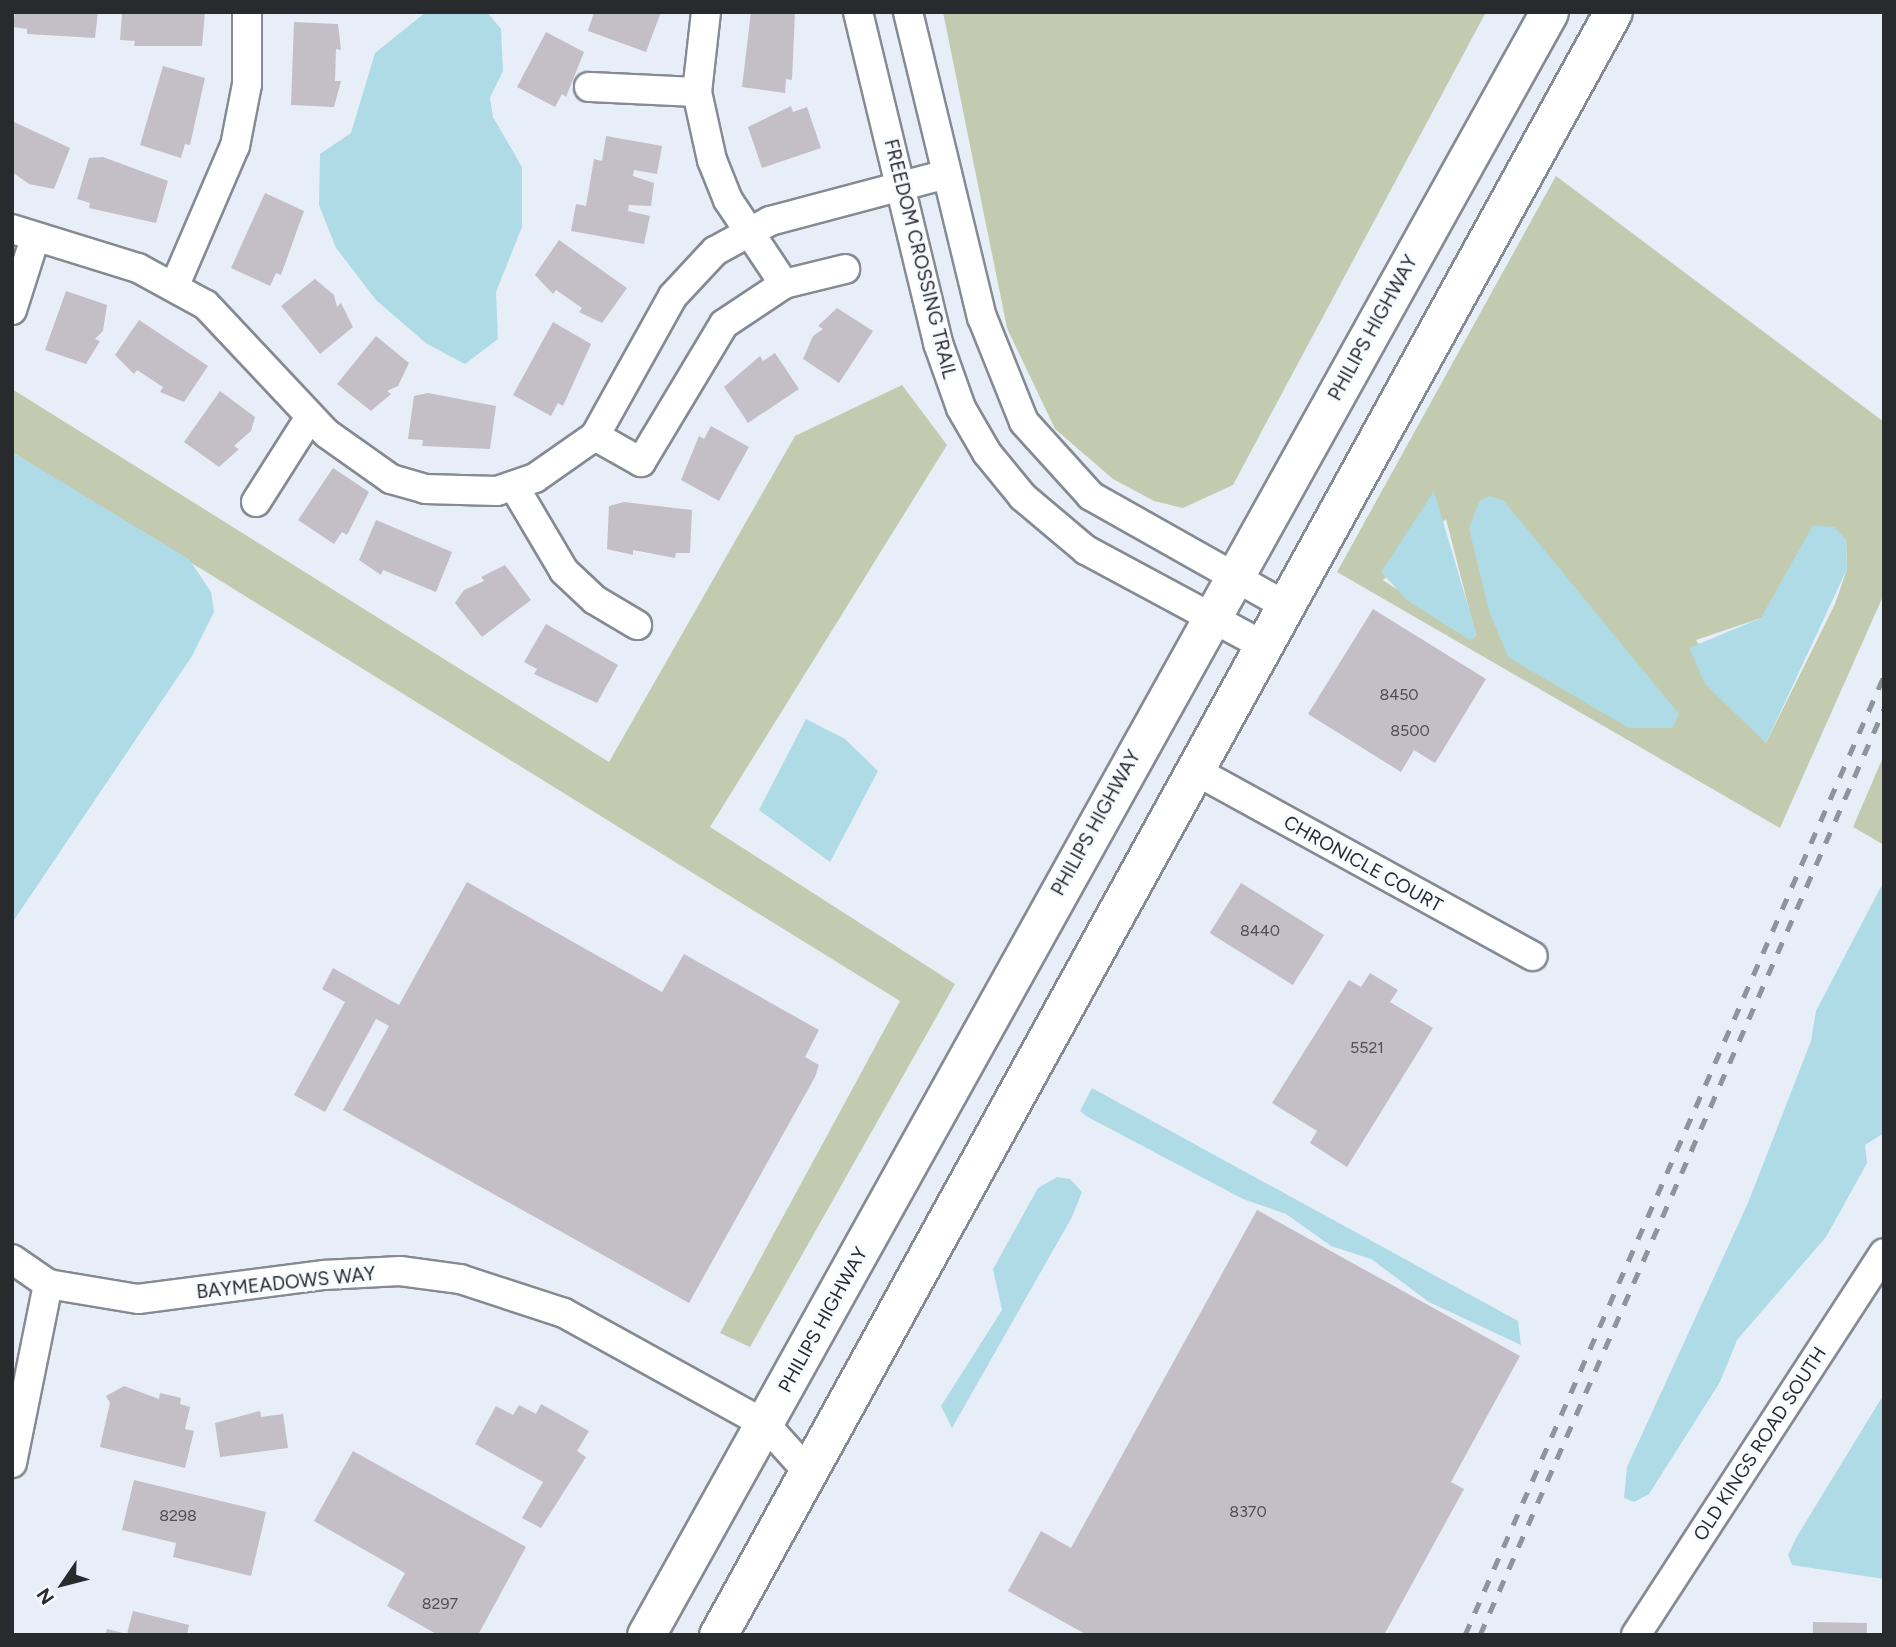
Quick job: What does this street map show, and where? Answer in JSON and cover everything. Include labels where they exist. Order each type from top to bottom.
[{"type":"main road","points":[[718,1635],[1196,771],[1516,182],[1613,12]]},
{"type":"main road","points":[[1516,182],[1504,146],[1535,76],[1544,22]]},
{"type":"main road","name":"PHILIPS HIGHWAY","points":[[646,1635],[1209,618],[1544,22]]},
{"type":"street","points":[[175,285],[236,146],[247,84],[247,12]]},
{"type":"street","points":[[706,12],[697,92],[712,160],[750,232],[784,284]]},
{"type":"street","name":"FREEDOM CROSSING TRAIL","points":[[858,12],[948,377],[973,430],[1009,483],[1086,550],[1264,646]]},
{"type":"street","points":[[908,12],[995,363],[1046,453],[1091,496],[1231,579],[1286,606]]},
{"type":"street","points":[[589,87],[697,92]]},
{"type":"street","points":[[12,310],[24,234],[175,285],[243,338],[310,417],[391,479],[461,492],[515,488],[595,436],[673,296],[715,251],[750,232],[947,174]]},
{"type":"street","points":[[595,436],[641,462],[724,324],[784,284],[845,269]]},
{"type":"street","points":[[256,502],[310,417]]},
{"type":"street","points":[[1009,483],[1046,453]]},
{"type":"street","points":[[515,488],[564,571],[595,600],[637,625]]},
{"type":"street","name":"CHRONICLE COURT","points":[[1196,771],[1532,956]]},
{"type":"street","name":"OLD KINGS ROAD SOUTH","points":[[1636,1635],[1884,1253]]},
{"type":"street","name":"BAYMEADOWS WAY","points":[[12,1259],[48,1284],[138,1299],[324,1275],[400,1272],[460,1279],[564,1313],[765,1423],[808,1472]]},
{"type":"street","points":[[12,1463],[48,1284]]},
{"type":"green space","points":[[943,12],[1486,12],[1233,485],[1183,508],[1154,501],[1113,479],[1055,429],[1007,328]]},
{"type":"green space","points":[[1556,176],[1884,422],[1884,594],[1780,828],[1337,572]],"holes":[[[1446,519],[1476,636],[1470,639],[1383,580]],[[1846,539],[1847,569],[1835,604],[1766,743],[1696,640],[1761,618]]]},
{"type":"green space","points":[[902,385],[947,445],[710,827],[955,984],[750,1347],[720,1333],[900,1001],[12,452],[12,389],[609,762],[795,436]]},
{"type":"green space","points":[[1884,755],[1884,845],[1853,827]]},
{"type":"water","points":[[426,12],[487,12],[501,29],[503,71],[490,98],[493,117],[522,167],[522,227],[496,292],[498,339],[465,364],[427,344],[376,300],[336,248],[319,205],[320,154],[351,133],[375,53]]},
{"type":"water","points":[[12,452],[189,559],[211,592],[214,612],[192,656],[12,923]]},
{"type":"water","points":[[1434,491],[1477,636],[1470,640],[1408,601],[1381,572]]},
{"type":"water","points":[[1490,496],[1504,501],[1679,714],[1672,728],[1629,728],[1508,657],[1489,611],[1469,528],[1480,500]]},
{"type":"water","points":[[1813,525],[1834,527],[1846,539],[1847,569],[1766,743],[1705,684],[1689,648],[1761,618]]},
{"type":"water","points":[[806,719],[845,739],[878,771],[830,862],[759,810]]},
{"type":"water","points":[[1884,881],[1884,1133],[1865,1145],[1867,1163],[1826,1237],[1737,1340],[1720,1382],[1649,1494],[1634,1502],[1624,1498],[1627,1467],[1748,1203],[1811,1041],[1816,1011]]},
{"type":"water","points":[[1092,1088],[1518,1321],[1521,1345],[1429,1302],[1371,1259],[1331,1246],[1286,1214],[1243,1199],[1086,1116],[1080,1111]]},
{"type":"water","points":[[1057,1177],[1070,1179],[1082,1192],[1072,1217],[952,1428],[941,1406],[1002,1310],[993,1269],[1038,1188]]},
{"type":"water","points":[[1884,1394],[1884,1579],[1792,1565],[1788,1555],[1796,1538]]},
{"type":"building","points":[[15,12],[98,12],[95,38],[27,34],[27,29],[13,27]]},
{"type":"building","points":[[122,12],[205,12],[202,46],[134,46],[135,41],[120,40]]},
{"type":"building","points":[[594,12],[661,12],[646,52],[588,31]]},
{"type":"building","points":[[751,12],[795,12],[792,80],[786,79],[785,93],[742,87]]},
{"type":"building","points":[[294,22],[338,24],[341,50],[336,49],[335,81],[341,81],[334,107],[291,105]]},
{"type":"building","points":[[546,32],[584,52],[566,97],[562,94],[555,107],[517,87]]},
{"type":"building","points":[[163,66],[205,78],[190,145],[185,144],[181,158],[140,145]]},
{"type":"building","points":[[791,106],[793,112],[807,107],[821,148],[762,168],[748,127]]},
{"type":"building","points":[[12,121],[70,148],[54,189],[29,184],[12,172]]},
{"type":"building","points":[[606,136],[662,146],[657,174],[634,170],[633,176],[654,183],[651,206],[629,205],[628,211],[650,216],[644,244],[571,231],[576,204],[586,206],[594,159],[602,161]]},
{"type":"building","points":[[103,157],[168,181],[156,223],[89,208],[90,203],[77,199],[89,158]]},
{"type":"building","points":[[265,193],[304,211],[281,275],[276,273],[270,286],[231,268]]},
{"type":"building","points":[[559,240],[627,288],[602,323],[579,312],[582,308],[556,290],[553,294],[535,275]]},
{"type":"building","points":[[315,279],[334,295],[337,307],[341,303],[353,327],[320,354],[281,306]]},
{"type":"building","points":[[66,291],[107,305],[103,331],[95,339],[100,341],[86,364],[45,350]]},
{"type":"building","points":[[837,308],[873,331],[839,383],[803,359],[813,336],[823,329],[818,326]]},
{"type":"building","points":[[139,320],[208,366],[184,402],[160,392],[163,387],[137,370],[134,374],[115,355]]},
{"type":"building","points":[[553,322],[591,344],[563,406],[558,403],[551,416],[513,395]]},
{"type":"building","points":[[376,336],[409,363],[398,386],[387,391],[391,394],[371,411],[337,384]]},
{"type":"building","points":[[775,353],[799,389],[748,423],[724,387],[760,356],[763,361]]},
{"type":"building","points":[[220,391],[255,417],[251,431],[234,446],[239,449],[219,467],[184,442]]},
{"type":"building","points":[[428,393],[496,406],[490,449],[422,446],[423,440],[408,439],[414,396]]},
{"type":"building","points":[[711,426],[749,447],[719,501],[681,480],[699,436],[704,439]]},
{"type":"building","points":[[333,468],[369,492],[347,535],[342,532],[334,544],[298,520]]},
{"type":"building","points":[[624,502],[692,510],[690,553],[676,553],[675,558],[633,550],[633,555],[607,549],[609,506]]},
{"type":"building","points":[[376,520],[452,552],[436,592],[383,570],[381,575],[359,560]]},
{"type":"building","points":[[505,565],[531,600],[482,637],[455,603],[464,590],[484,581],[481,577]]},
{"type":"building","points":[[1373,609],[1486,679],[1435,763],[1414,750],[1401,772],[1308,714]]},
{"type":"building","points":[[546,624],[618,665],[597,703],[534,674],[537,669],[524,662]]},
{"type":"building","points":[[467,882],[662,992],[684,954],[819,1030],[805,1057],[819,1065],[815,1077],[689,1303],[343,1110],[389,1026],[376,1019],[325,1112],[294,1095],[345,1002],[322,989],[333,968],[399,1005]]},
{"type":"building","points":[[1241,883],[1324,935],[1293,985],[1210,933]]},
{"type":"building","points":[[1370,973],[1398,990],[1390,1002],[1433,1028],[1347,1167],[1310,1143],[1317,1131],[1272,1103],[1349,980],[1361,987]]},
{"type":"building","points":[[1257,1210],[1520,1356],[1451,1482],[1464,1489],[1384,1635],[1087,1635],[1008,1591],[1041,1531],[1071,1548]]},
{"type":"building","points":[[124,1386],[159,1399],[160,1393],[181,1398],[180,1404],[190,1407],[185,1429],[194,1431],[185,1468],[100,1447],[110,1403],[106,1396]]},
{"type":"building","points":[[541,1404],[589,1431],[577,1451],[586,1457],[541,1528],[522,1518],[543,1482],[475,1444],[496,1406],[513,1415],[519,1405],[536,1414]]},
{"type":"building","points":[[260,1411],[261,1417],[283,1414],[288,1448],[220,1457],[215,1423]]},
{"type":"building","points":[[353,1451],[526,1547],[478,1635],[438,1635],[387,1606],[405,1573],[314,1521]]},
{"type":"building","points":[[134,1480],[266,1512],[251,1576],[173,1557],[176,1543],[122,1530]]},
{"type":"building","points":[[133,1611],[189,1625],[187,1635],[105,1635],[107,1629],[127,1634]]},
{"type":"building","points":[[1813,1622],[1867,1623],[1867,1635],[1813,1635]]},
{"type":"railway","points":[[1465,1635],[1884,676]]},
{"type":"railway","points":[[1480,1635],[1884,709]]}]
